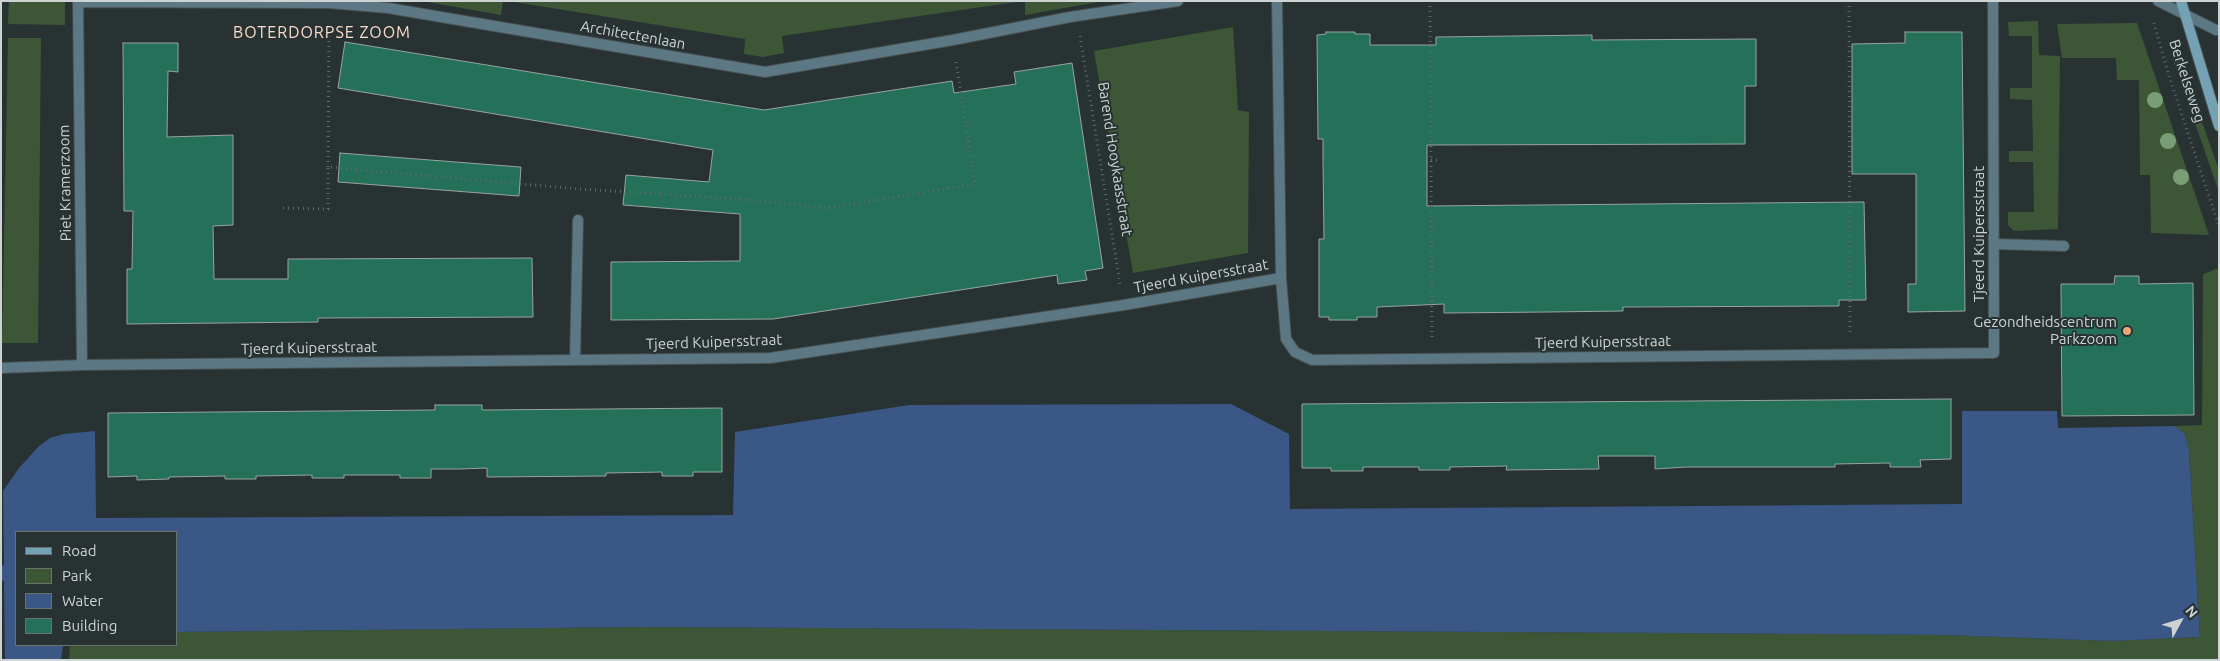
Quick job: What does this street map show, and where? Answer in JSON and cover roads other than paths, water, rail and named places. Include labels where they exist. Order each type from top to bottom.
[{"type":"street","name":"Architectenlaan","points":[[78,2],[330,3],[388,8],[765,72],[953,40],[1070,17],[1077,18],[1178,1]]},
{"type":"street","points":[[1277,1],[1281,278]]},
{"type":"street","name":"Tjeerd Kuipersstraat","points":[[1,368],[82,365],[770,358],[1124,305],[1281,278],[1286,339],[1295,352],[1312,360],[1994,353],[1993,1]]},
{"type":"street","points":[[2158,1],[2219,30]]},
{"type":"street","name":"Berkelseweg","points":[[2181,1],[2219,126]]},
{"type":"street","name":"Piet Kramerzoom","points":[[78,2],[82,365]]},
{"type":"street","points":[[575,360],[578,220]]},
{"type":"street","points":[[1994,244],[2064,246]]},
{"type":"water","points":[[1231,404],[1289,434],[1290,509],[1962,504],[1962,411],[2057,411],[2058,428],[2175,426],[2185,434],[2189,450],[2200,637],[2113,641],[1942,635],[642,627],[178,632],[178,531],[15,531],[15,646],[63,646],[61,660],[5,660],[4,581],[1,580],[1,566],[4,565],[3,491],[19,468],[39,446],[50,438],[64,434],[95,431],[96,518],[733,515],[735,432],[909,405]]},
{"type":"place","name":"Gezondheidscentrum Parkzoom","points":[[2127,331]]},
{"type":"district","name":"BOTERDORPSE ZOOM","points":[[322,33]]}]
